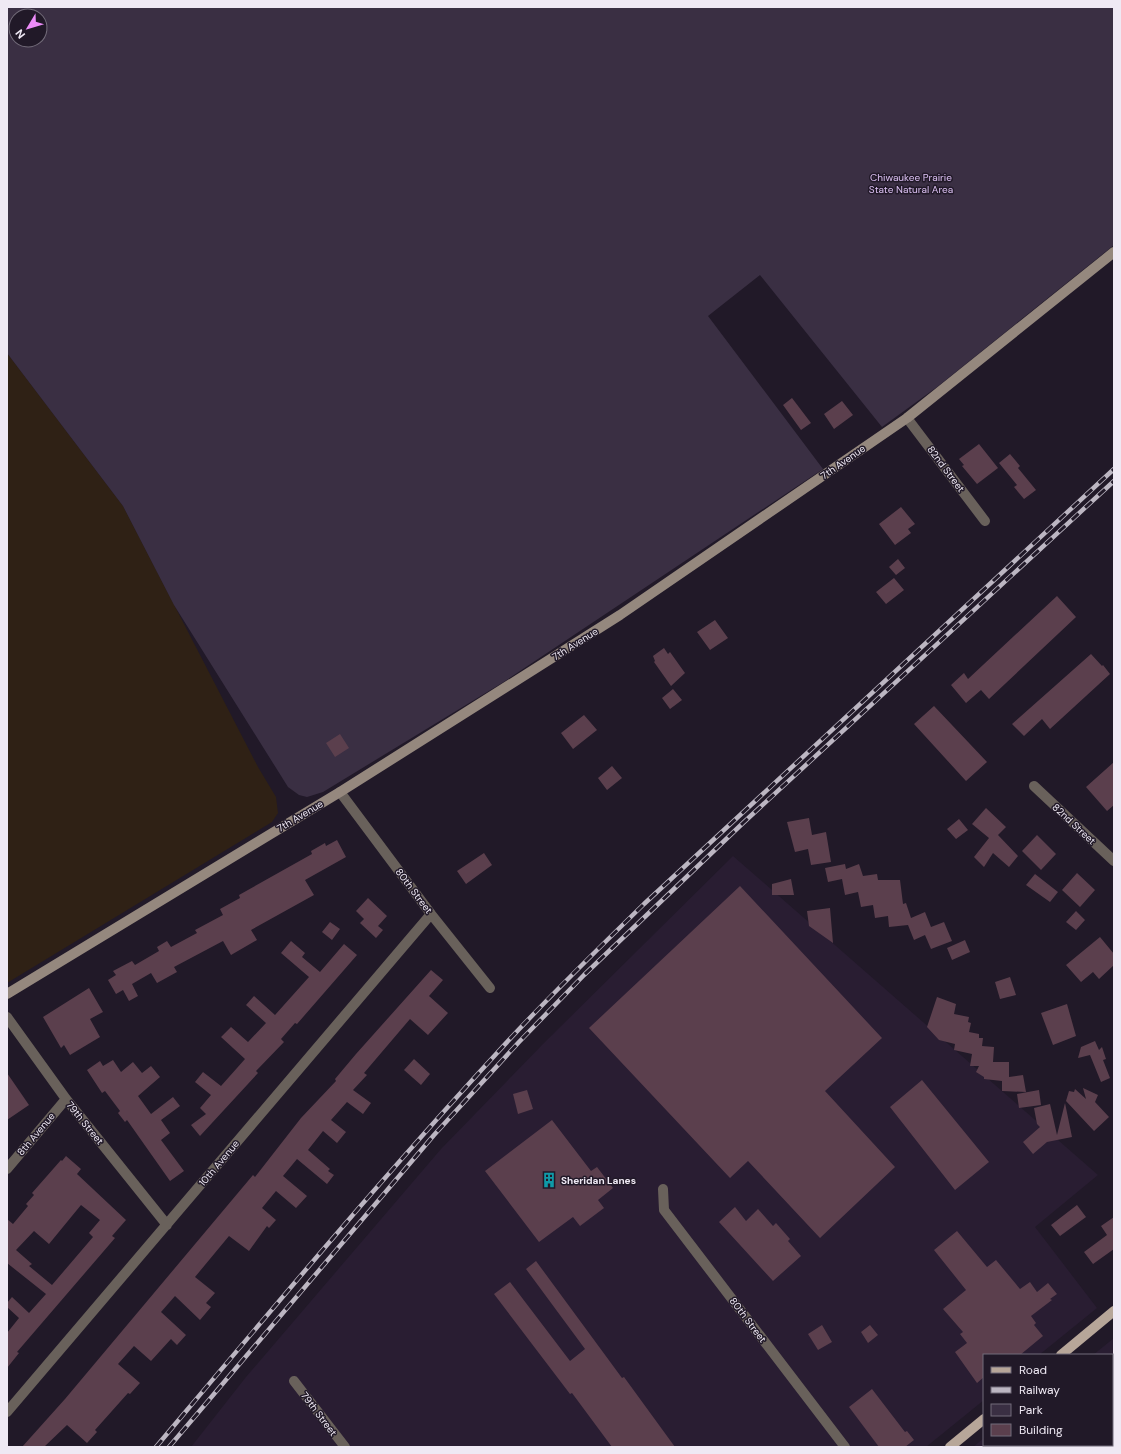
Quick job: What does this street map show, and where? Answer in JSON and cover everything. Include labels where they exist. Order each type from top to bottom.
[{"type":"main road","points":[[1062,1354],[1114,1311]]},
{"type":"main road","points":[[950,1447],[983,1420]]},
{"type":"street","name":"7th Avenue","points":[[7,994],[340,792],[620,615],[907,418],[1114,252]]},
{"type":"street","name":"82nd Street","points":[[907,418],[985,521]]},
{"type":"street","name":"82nd Street","points":[[1034,786],[1114,861]]},
{"type":"street","name":"80th Street","points":[[340,792],[431,914],[490,988]]},
{"type":"street","name":"10th Avenue","points":[[7,1412],[431,914]]},
{"type":"street","name":"79th Street","points":[[7,1017],[66,1099],[166,1225]]},
{"type":"street","name":"8th Avenue","points":[[7,1169],[66,1099]]},
{"type":"street","name":"80th Street","points":[[663,1190],[664,1210],[845,1447]]},
{"type":"street","name":"79th Street","points":[[294,1381],[344,1447]]},
{"type":"shaded area","points":[[7,353],[123,506],[258,767],[276,797],[278,813],[272,822],[7,983]]},
{"type":"shaded area","points":[[733,856],[1098,1175],[1035,1227],[1097,1308],[1040,1354],[983,1354],[983,1401],[926,1447],[191,1447],[246,1377],[441,1149],[543,1044]]},
{"type":"shaded area","points":[[1114,1338],[1114,1447],[1096,1446],[1113,1446],[1113,1354],[1094,1354]]},
{"type":"shaded area","points":[[983,1439],[983,1446],[1000,1447],[973,1447]]},
{"type":"green space","name":"Chiwaukee Prairie State Natural Area","points":[[7,7],[1114,7],[1114,245],[937,387],[882,427],[760,275],[708,316],[823,469],[502,683],[323,792],[307,797],[299,795],[288,787],[174,605],[123,506],[7,353]]},
{"type":"building","points":[[792,398],[811,423],[801,430],[783,405]]},
{"type":"building","points":[[842,401],[853,415],[834,429],[824,414]]},
{"type":"building","points":[[979,444],[998,468],[977,484],[962,466],[964,465],[959,459]]},
{"type":"building","points":[[1010,454],[1020,466],[1018,468],[1036,490],[1024,499],[1014,487],[1017,485],[999,463]]},
{"type":"building","points":[[901,507],[915,524],[908,529],[911,533],[895,545],[879,524]]},
{"type":"building","points":[[898,559],[905,568],[896,575],[889,567]]},
{"type":"building","points":[[894,578],[904,590],[886,604],[876,592]]},
{"type":"building","points":[[1057,596],[1076,617],[989,699],[981,690],[966,703],[951,685],[964,673],[968,679]]},
{"type":"building","points":[[715,620],[728,638],[710,650],[697,632]]},
{"type":"building","points":[[664,648],[668,654],[670,652],[685,673],[671,686],[654,662],[653,656]]},
{"type":"building","points":[[1091,654],[1110,674],[1050,729],[1042,719],[1024,736],[1012,724]]},
{"type":"building","points":[[673,689],[682,700],[670,709],[662,698]]},
{"type":"building","points":[[934,706],[987,762],[966,781],[914,724]]},
{"type":"building","points":[[584,715],[597,730],[573,749],[561,733]]},
{"type":"building","points":[[340,734],[349,748],[335,757],[326,743]]},
{"type":"building","points":[[1114,762],[1114,805],[1107,811],[1086,787]]},
{"type":"building","points":[[612,766],[622,778],[607,790],[598,778]]},
{"type":"building","points":[[986,808],[1006,827],[998,835],[1018,856],[1009,867],[993,853],[984,867],[974,857],[989,838],[972,824]]},
{"type":"building","points":[[809,818],[812,835],[826,832],[831,862],[811,865],[808,849],[795,852],[787,822]]},
{"type":"building","points":[[959,819],[968,830],[956,839],[947,829]]},
{"type":"building","points":[[1037,835],[1056,854],[1041,870],[1022,851]]},
{"type":"building","points":[[337,840],[346,857],[305,880],[314,895],[251,930],[257,940],[231,955],[223,941],[174,967],[177,972],[157,983],[151,973],[132,984],[138,996],[129,1001],[123,990],[116,994],[108,980],[116,975],[113,971],[132,961],[135,965],[159,951],[157,947],[167,941],[171,947],[197,933],[195,930],[223,915],[220,909],[240,898],[239,895],[312,854],[311,851],[325,843],[326,846]]},
{"type":"building","points":[[484,853],[492,865],[466,884],[457,871]]},
{"type":"building","points":[[845,864],[846,869],[859,864],[863,876],[877,874],[878,880],[900,880],[903,904],[906,903],[911,918],[925,912],[931,927],[944,922],[952,941],[931,949],[925,935],[914,940],[908,925],[889,927],[888,916],[875,918],[873,905],[861,907],[858,892],[845,895],[842,879],[828,882],[825,868]]},
{"type":"building","points":[[1077,873],[1095,890],[1080,907],[1062,890]]},
{"type":"building","points":[[1035,874],[1058,892],[1050,902],[1026,885]]},
{"type":"building","points":[[791,879],[794,895],[772,895],[772,884]]},
{"type":"building","points":[[740,886],[882,1038],[825,1091],[895,1167],[820,1238],[748,1161],[730,1178],[589,1028]]},
{"type":"building","points":[[368,898],[387,916],[378,926],[383,930],[376,938],[360,923],[364,919],[356,911]]},
{"type":"building","points":[[830,908],[833,943],[809,926],[807,911]]},
{"type":"building","points":[[1076,911],[1085,920],[1076,930],[1066,922]]},
{"type":"building","points":[[330,922],[340,929],[332,940],[322,932]]},
{"type":"building","points":[[1100,937],[1114,954],[1114,965],[1099,979],[1093,972],[1081,982],[1066,965]]},
{"type":"building","points":[[965,940],[970,952],[952,960],[947,948]]},
{"type":"building","points":[[291,941],[305,953],[302,957],[320,972],[344,944],[357,955],[297,1024],[295,1023],[281,1039],[284,1042],[256,1071],[258,1073],[200,1136],[191,1125],[206,1114],[200,1108],[211,1095],[195,1082],[203,1072],[221,1086],[245,1059],[221,1037],[231,1027],[248,1042],[266,1023],[246,1005],[254,996],[275,1015],[309,977],[281,953]]},
{"type":"building","points":[[431,970],[443,980],[429,996],[448,1013],[428,1035],[410,1019],[364,1073],[367,1075],[353,1090],[371,1103],[363,1114],[347,1102],[331,1120],[346,1132],[337,1143],[323,1131],[308,1150],[330,1169],[328,1171],[334,1175],[327,1184],[297,1159],[283,1176],[307,1196],[296,1208],[276,1191],[262,1208],[276,1220],[269,1228],[267,1226],[249,1251],[229,1236],[195,1277],[215,1293],[206,1303],[211,1307],[200,1320],[175,1296],[161,1312],[186,1335],[177,1345],[171,1339],[151,1361],[134,1346],[118,1364],[140,1383],[130,1394],[128,1393],[95,1430],[97,1432],[87,1443],[67,1425],[44,1447],[22,1447],[65,1399],[253,1175],[255,1177],[301,1118],[336,1081],[335,1079],[356,1054]]},
{"type":"building","points":[[1010,977],[1016,995],[1000,999],[995,982]]},
{"type":"building","points":[[89,988],[103,1012],[90,1019],[100,1037],[70,1055],[64,1045],[61,1048],[43,1017]]},
{"type":"building","points":[[937,997],[956,1004],[954,1014],[969,1017],[968,1022],[971,1023],[969,1032],[979,1034],[979,1038],[983,1038],[982,1046],[994,1047],[993,1062],[1009,1062],[1009,1077],[1023,1075],[1026,1092],[1002,1091],[1002,1081],[984,1079],[984,1077],[976,1072],[979,1066],[970,1066],[972,1054],[954,1050],[955,1044],[939,1040],[927,1027]]},
{"type":"building","points":[[1067,1004],[1076,1036],[1053,1045],[1041,1013]]},
{"type":"building","points":[[1095,1041],[1099,1050],[1102,1047],[1106,1059],[1103,1060],[1110,1078],[1101,1082],[1090,1055],[1078,1058],[1081,1047]]},
{"type":"building","points":[[414,1059],[430,1074],[421,1085],[404,1070]]},
{"type":"building","points":[[113,1060],[121,1072],[133,1062],[142,1073],[151,1066],[160,1077],[138,1096],[151,1114],[173,1097],[180,1106],[161,1120],[170,1133],[161,1140],[184,1171],[170,1181],[127,1120],[125,1122],[118,1113],[120,1111],[105,1091],[102,1093],[87,1070],[100,1061],[103,1066]]},
{"type":"building","points":[[7,1073],[29,1105],[7,1120]]},
{"type":"building","points":[[922,1080],[989,1162],[955,1190],[890,1107]]},
{"type":"building","points":[[1083,1088],[1098,1095],[1095,1102],[1109,1117],[1094,1131],[1066,1101],[1069,1091],[1074,1092],[1075,1089],[1086,1099]]},
{"type":"building","points":[[527,1090],[533,1109],[518,1114],[513,1094]]},
{"type":"building","points":[[1039,1090],[1041,1105],[1019,1108],[1017,1094]]},
{"type":"building","points":[[1065,1103],[1072,1137],[1047,1142],[1033,1154],[1023,1142],[1040,1127],[1037,1124],[1034,1108],[1050,1104],[1057,1135]]},
{"type":"building","name":"Sheridan Lanes","points":[[552,1120],[591,1171],[597,1167],[613,1188],[598,1200],[604,1208],[580,1226],[573,1217],[539,1242],[485,1171]]},
{"type":"building","points":[[66,1156],[81,1169],[77,1174],[126,1220],[112,1236],[115,1238],[17,1352],[19,1353],[7,1368],[7,1333],[19,1318],[7,1307],[7,1303],[12,1297],[29,1313],[46,1294],[7,1263],[7,1219],[13,1224],[28,1206],[26,1204],[34,1195],[32,1193],[61,1160],[62,1161]],"holes":[[[81,1205],[100,1220],[89,1233],[93,1237],[52,1285],[29,1266],[32,1264],[16,1250],[34,1231],[49,1244]]]},
{"type":"building","points":[[1077,1205],[1086,1217],[1060,1236],[1051,1225]]},
{"type":"building","points":[[735,1207],[746,1221],[758,1209],[773,1226],[776,1223],[790,1239],[788,1241],[801,1256],[773,1281],[719,1222]]},
{"type":"building","points":[[1114,1217],[1114,1249],[1093,1264],[1084,1252],[1107,1235],[1101,1226]]},
{"type":"building","points":[[957,1231],[987,1267],[996,1260],[1020,1289],[1030,1282],[1037,1292],[1048,1283],[1057,1294],[1050,1299],[1052,1300],[1031,1316],[1036,1323],[1034,1325],[1043,1336],[1021,1354],[983,1354],[983,1378],[977,1383],[955,1352],[967,1343],[960,1334],[963,1332],[943,1309],[966,1290],[934,1250]]},
{"type":"building","points":[[536,1261],[675,1447],[612,1447],[572,1393],[570,1394],[494,1294],[510,1282],[570,1361],[585,1349],[526,1269]]},
{"type":"building","points":[[822,1325],[832,1342],[818,1350],[808,1334]]},
{"type":"building","points":[[870,1325],[878,1335],[868,1343],[861,1332]]},
{"type":"building","points":[[872,1389],[905,1432],[907,1431],[914,1440],[905,1447],[879,1447],[849,1407]]},
{"type":"railway","points":[[156,1447],[367,1199],[453,1101],[551,996],[644,904],[1114,469]]},
{"type":"railway","points":[[169,1447],[434,1135],[519,1042],[584,975],[743,823],[1114,481]]},
{"type":"place","name":"Sheridan Lanes","points":[[549,1180]]}]
